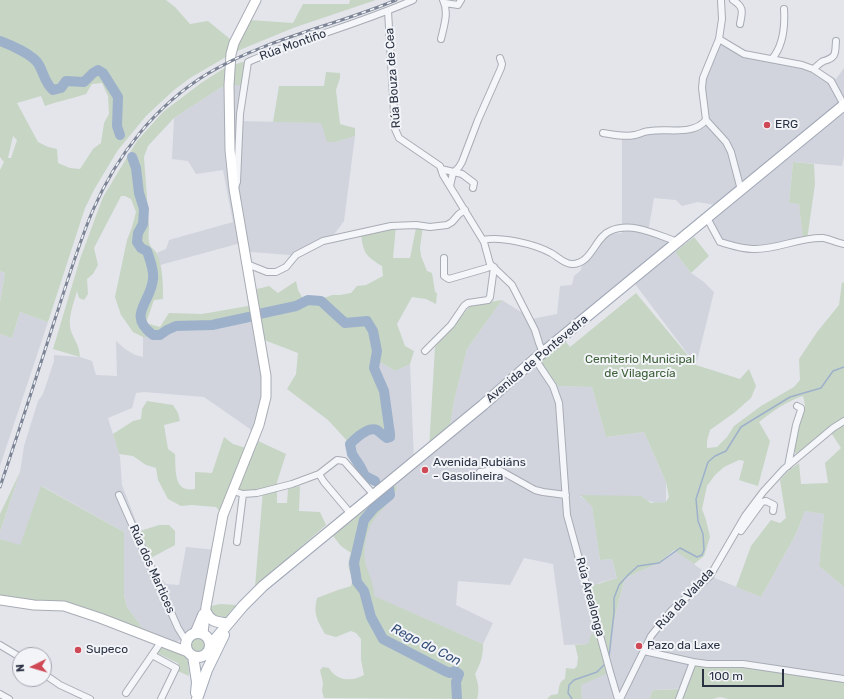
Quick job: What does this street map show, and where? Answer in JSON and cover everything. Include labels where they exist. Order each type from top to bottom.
[{"type":"main road","points":[[201,633],[223,515],[259,425],[266,397],[266,376],[234,189],[230,150],[231,54],[234,43],[256,0]]},
{"type":"main road","name":"Avenida de Pontevedra","points":[[234,618],[263,586],[482,405],[535,359],[844,105]]},
{"type":"main road","points":[[0,600],[34,606],[64,606],[100,618],[191,654],[202,656],[206,654]]},
{"type":"main road","points":[[206,610],[208,617],[215,622],[224,623]]},
{"type":"main road","points":[[171,646],[180,645],[186,642],[189,636],[201,633],[234,618]]},
{"type":"main road","points":[[210,644],[234,618]]},
{"type":"main road","points":[[196,699],[212,657],[234,618]]},
{"type":"main road","points":[[196,699],[197,682],[206,654],[210,648],[208,637],[201,633]]},
{"type":"main road","points":[[186,642],[186,646],[191,654],[197,682]]},
{"type":"street","name":"Rúa Montiño","points":[[234,189],[237,182],[240,114],[248,62],[270,52],[388,11],[413,0]]},
{"type":"street","points":[[441,39],[446,13],[444,2],[458,5],[461,0]]},
{"type":"street","points":[[721,0],[722,19],[719,39],[703,78],[702,85],[706,120],[726,142],[732,152],[741,190]]},
{"type":"street","points":[[733,0],[741,5],[742,8],[740,24]]},
{"type":"street","points":[[772,59],[776,55],[780,46],[783,34],[784,9]]},
{"type":"street","name":"Rúa Bouza de Cea","points":[[388,11],[395,129],[399,138],[440,166],[450,186],[483,240],[492,265],[512,285],[535,330],[543,353]]},
{"type":"street","points":[[719,39],[744,54],[802,65],[813,69],[831,81],[844,105]]},
{"type":"street","points":[[813,69],[823,61],[830,60],[832,58],[836,41]]},
{"type":"street","points":[[450,186],[453,173],[460,167],[478,120],[501,68],[502,64],[500,58]]},
{"type":"street","points":[[603,133],[622,136],[634,135],[649,131],[693,129],[703,124],[706,120]]},
{"type":"street","name":"Rúa Bouza de Cea","points":[[441,169],[462,174],[474,184],[473,188]]},
{"type":"street","points":[[247,264],[267,272],[276,272],[286,267],[296,255],[323,241],[391,226],[416,225],[430,227],[446,225],[452,222],[465,210]]},
{"type":"street","points":[[707,218],[720,242],[735,246],[753,249],[772,248],[792,242],[824,238],[844,244]]},
{"type":"street","points":[[483,240],[502,240],[526,244],[550,252],[569,264],[575,264],[583,261],[607,233],[617,229],[642,229],[678,242]]},
{"type":"street","points":[[444,258],[444,276],[449,279],[487,268],[492,265]]},
{"type":"street","points":[[425,351],[451,325],[464,306],[468,303],[488,300],[490,297],[492,265]]},
{"type":"street","name":"Rúa Arealonga","points":[[535,359],[553,386],[559,403],[568,515],[610,672],[619,699]]},
{"type":"street","points":[[788,466],[796,425],[801,410],[801,408],[797,406]]},
{"type":"street","name":"Rúa da Valada","points":[[619,699],[651,636],[671,611],[710,576],[745,516],[763,492],[788,466],[833,428],[844,421]]},
{"type":"street","points":[[232,491],[243,494],[268,491],[319,474],[337,460],[344,461],[374,495]]},
{"type":"street","points":[[480,472],[495,470],[501,471],[535,490],[566,495]]},
{"type":"street","points":[[319,474],[351,514]]},
{"type":"street","points":[[237,542],[243,494]]},
{"type":"street","name":"Rúa dos Martices","points":[[119,496],[178,628],[186,642]]},
{"type":"street","name":"Rúa da Valada","points":[[730,542],[737,536],[762,502],[766,501],[774,505],[773,510]]},
{"type":"street","points":[[126,693],[161,642]]},
{"type":"street","points":[[0,646],[12,653]]},
{"type":"street","points":[[644,651],[693,662],[709,664],[743,664],[844,679]]},
{"type":"street","points":[[152,655],[176,668],[161,699]]},
{"type":"street","points":[[679,699],[693,662]]},
{"type":"street","points":[[52,680],[60,685],[90,699]]},
{"type":"street","points":[[0,694],[9,699]]},
{"type":"shaded area","points":[[719,39],[744,54],[802,65],[836,79],[844,68],[844,156],[842,166],[793,162],[789,203],[799,204],[803,241],[753,249],[720,242],[707,218],[718,209],[715,205],[698,202],[682,206],[676,200],[654,198],[648,232],[672,242],[675,252],[691,273],[704,282],[714,292],[696,365],[632,280],[537,356],[558,386],[592,387],[606,437],[644,432],[666,482],[666,502],[655,503],[636,496],[580,496],[592,505],[600,560],[612,559],[617,578],[598,583],[599,633],[589,644],[564,645],[553,564],[524,558],[510,585],[458,581],[456,605],[493,623],[483,644],[373,596],[354,563],[362,526],[390,495],[389,488],[365,476],[352,454],[350,444],[357,437],[372,429],[377,430],[387,438],[390,437],[384,391],[374,368],[375,363],[382,363],[395,371],[410,364],[414,461],[449,432],[454,401],[467,349],[502,300],[532,319],[557,314],[560,286],[572,285],[574,276],[581,270],[583,261],[607,233],[622,233],[622,136],[693,129],[706,120],[703,78]]},
{"type":"shaded area","points":[[229,85],[244,85],[240,121],[322,123],[336,142],[355,136],[344,221],[330,240],[294,257],[291,255],[251,252],[237,244],[160,265],[157,253],[166,249],[169,240],[233,222],[223,170],[196,174],[188,161],[172,159],[174,118],[220,88]]},
{"type":"shaded area","points":[[0,271],[5,273],[0,302]]},
{"type":"shaded area","points":[[20,312],[48,322],[0,466],[0,334],[12,338]]},
{"type":"shaded area","points":[[256,321],[266,376],[254,439],[250,429],[204,397],[144,392],[136,393],[132,408],[108,418],[120,457],[122,485],[155,570],[166,584],[179,585],[186,547],[216,550],[206,607],[192,634],[187,638],[175,642],[145,632],[127,607],[124,595],[124,532],[42,486],[20,546],[0,539],[0,532],[20,472],[24,446],[38,401],[43,394],[54,361],[54,355],[80,357],[92,361],[96,375],[117,376],[116,341],[135,355],[143,357],[143,337],[163,337],[175,328],[215,327]]},
{"type":"shaded area","points":[[805,511],[824,514],[819,566],[844,587],[844,679],[653,690],[649,699],[582,699],[581,685],[608,658],[612,628],[625,578],[659,563],[675,550],[710,576],[761,597],[796,534]]},
{"type":"green space","points":[[0,0],[166,0],[175,7],[190,24],[208,21],[230,39],[236,38],[231,54],[190,78],[174,90],[146,116],[118,150],[85,208],[48,322],[20,312],[12,338],[0,334],[0,302],[5,273],[0,271],[0,170],[4,162],[0,157]],"holes":[[[102,83],[108,96],[109,114],[104,123],[101,143],[93,149],[80,169],[70,168],[58,163],[57,149],[48,147],[38,142],[17,103],[41,96],[45,106],[86,94],[92,84]],[[13,136],[17,140],[11,158],[8,158]]]},
{"type":"green space","points":[[350,0],[376,0],[293,28],[235,52],[250,20],[293,23],[303,4],[349,4]]},
{"type":"green space","points":[[242,62],[248,62],[244,85],[230,85],[220,88],[174,118],[148,146],[144,157],[149,239],[151,247],[157,253],[162,270],[163,299],[154,300],[146,323],[160,327],[169,313],[202,314],[254,305],[258,302],[257,289],[269,286],[278,293],[296,281],[298,290],[302,297],[324,298],[332,295],[351,293],[357,286],[366,285],[383,276],[382,266],[366,253],[361,233],[396,226],[393,258],[410,258],[416,228],[423,226],[420,248],[421,256],[427,271],[432,273],[435,292],[437,293],[436,304],[426,299],[412,297],[397,324],[405,346],[414,351],[410,364],[395,371],[382,363],[375,363],[386,398],[390,434],[387,438],[377,430],[373,429],[358,436],[350,444],[328,420],[287,389],[296,374],[298,353],[259,338],[256,321],[215,327],[175,328],[163,337],[143,337],[133,332],[121,315],[115,297],[127,240],[136,212],[131,199],[125,196],[121,196],[94,248],[98,265],[93,274],[87,279],[88,294],[84,300],[79,298],[77,291],[70,316],[71,331],[78,346],[80,357],[53,349],[80,259],[103,197],[137,141],[163,112],[201,83],[223,69]]},
{"type":"green space","points":[[326,72],[340,73],[336,90],[340,124],[355,128],[355,136],[336,142],[327,142],[321,123],[273,122],[279,86],[324,86]]},
{"type":"green space","points":[[793,162],[814,164],[815,184],[807,240],[803,241],[799,204],[789,203]]},
{"type":"green space","points":[[694,237],[709,256],[691,273],[675,252]]},
{"type":"green space","name":"Cemiterio Municipal de Vilagarcía","points":[[842,282],[844,283],[844,587],[819,566],[824,514],[805,511],[796,534],[761,597],[736,587],[751,546],[771,520],[780,523],[786,518],[780,480],[788,471],[799,463],[801,484],[828,483],[825,463],[841,448],[828,428],[796,454],[794,449],[805,405],[803,396],[780,407],[759,422],[770,441],[758,486],[739,480],[744,461],[739,460],[724,467],[715,475],[707,486],[702,509],[710,537],[704,556],[694,564],[674,550],[659,563],[625,578],[611,636],[609,660],[610,672],[581,685],[582,699],[547,699],[551,695],[558,694],[560,683],[565,679],[566,668],[574,669],[577,666],[578,657],[575,645],[588,644],[591,634],[599,633],[588,587],[617,578],[612,559],[600,560],[592,506],[580,495],[641,496],[651,503],[666,502],[669,497],[666,482],[644,432],[606,437],[592,387],[558,386],[538,357],[562,337],[570,347],[636,293],[696,365],[740,379],[749,369],[756,386],[751,398],[734,413],[710,430],[707,448],[717,447],[727,437],[734,426],[761,406],[794,387],[800,380],[799,359],[817,332],[839,305]]},
{"type":"green space","points":[[502,300],[467,349],[454,401],[449,432],[429,449],[435,347],[471,305]]},
{"type":"green space","points":[[147,401],[173,405],[178,413],[180,421],[164,425],[168,449],[175,454],[177,479],[179,484],[183,487],[195,489],[195,472],[212,473],[224,437],[233,444],[249,449],[254,439],[286,454],[277,482],[277,503],[287,503],[288,489],[300,486],[299,511],[320,512],[326,525],[255,587],[263,490],[243,491],[234,487],[223,515],[216,507],[192,505],[181,506],[168,499],[158,480],[156,468],[146,465],[133,456],[119,454],[113,434],[133,421],[141,419],[142,409]]},
{"type":"green space","points":[[20,472],[0,532],[0,514]]},
{"type":"green space","points":[[395,485],[397,488],[395,493],[373,521],[368,530],[366,540],[365,561],[373,584],[374,596],[483,644],[483,652],[475,674],[478,686],[477,699],[324,698],[320,670],[323,667],[329,668],[336,676],[345,679],[354,679],[364,675],[361,660],[361,639],[356,633],[351,631],[336,637],[325,634],[316,617],[315,608],[317,598],[351,586],[353,579],[349,566],[351,553],[341,546],[333,536]]},
{"type":"green space","points":[[41,486],[124,532],[124,596],[127,607],[145,632],[64,606],[0,600],[0,539],[20,545]]},
{"type":"green space","points":[[159,525],[169,525],[175,531],[175,545],[151,558],[140,531]]},
{"type":"green space","points":[[220,604],[237,605],[229,613],[235,616],[215,622],[206,607]]},
{"type":"green space","points":[[195,638],[201,638],[205,642],[205,648],[201,652],[195,652],[191,648],[191,642]]},
{"type":"green space","points":[[161,646],[185,655],[188,661],[189,676],[178,671],[178,663],[157,653]]},
{"type":"green space","points":[[693,662],[743,664],[844,679],[844,699],[728,699],[720,697],[713,699],[649,699],[653,690],[683,689]]},
{"type":"waterway","name":"Rego do Con","points":[[0,41],[22,51],[36,61],[41,68],[46,81],[53,90],[61,88],[66,81],[84,82],[98,70],[103,73],[118,97],[117,126],[120,135]]},
{"type":"waterway","name":"Rego do Con","points":[[132,157],[136,168],[139,193],[144,209],[143,224],[138,233],[137,242],[141,248],[147,251],[153,272],[151,287],[142,308],[141,321],[145,328],[153,335],[160,335],[176,326],[212,325],[249,317]]},
{"type":"waterway","name":"Rego do Con","points":[[259,314],[296,306],[308,300],[321,301],[345,323],[367,321],[373,331],[377,351],[374,368],[384,391],[390,437],[387,438],[377,430],[373,429],[366,431],[350,444],[352,454],[365,476],[375,481]]},
{"type":"waterway","points":[[609,657],[614,613],[614,598],[619,585],[628,575],[638,566],[659,563],[680,548],[697,557],[702,555],[704,550],[703,534],[698,521],[696,499],[708,462],[715,456],[726,451],[741,427],[790,397],[821,388],[833,371],[844,367]]},
{"type":"waterway","name":"Rego do Con","points":[[389,487],[390,495],[374,508],[364,520],[354,563],[357,582],[364,591],[371,617],[383,639],[445,671],[450,673],[455,671],[459,674],[456,682],[457,699]]},
{"type":"waterway","points":[[572,699],[568,693],[569,685],[574,680],[597,672],[604,665]]},
{"type":"railway","points":[[0,487],[73,264],[93,210],[114,170],[140,133],[154,117],[188,87],[207,74],[229,62],[276,42],[396,0]]},
{"type":"place","name":"ERG","points":[[767,125]]},
{"type":"place","name":"Avenida Rubiáns - Gasolineira","points":[[425,470]]},
{"type":"place","name":"Pazo da Laxe","points":[[639,646]]},
{"type":"place","name":"Supeco","points":[[78,650]]}]
